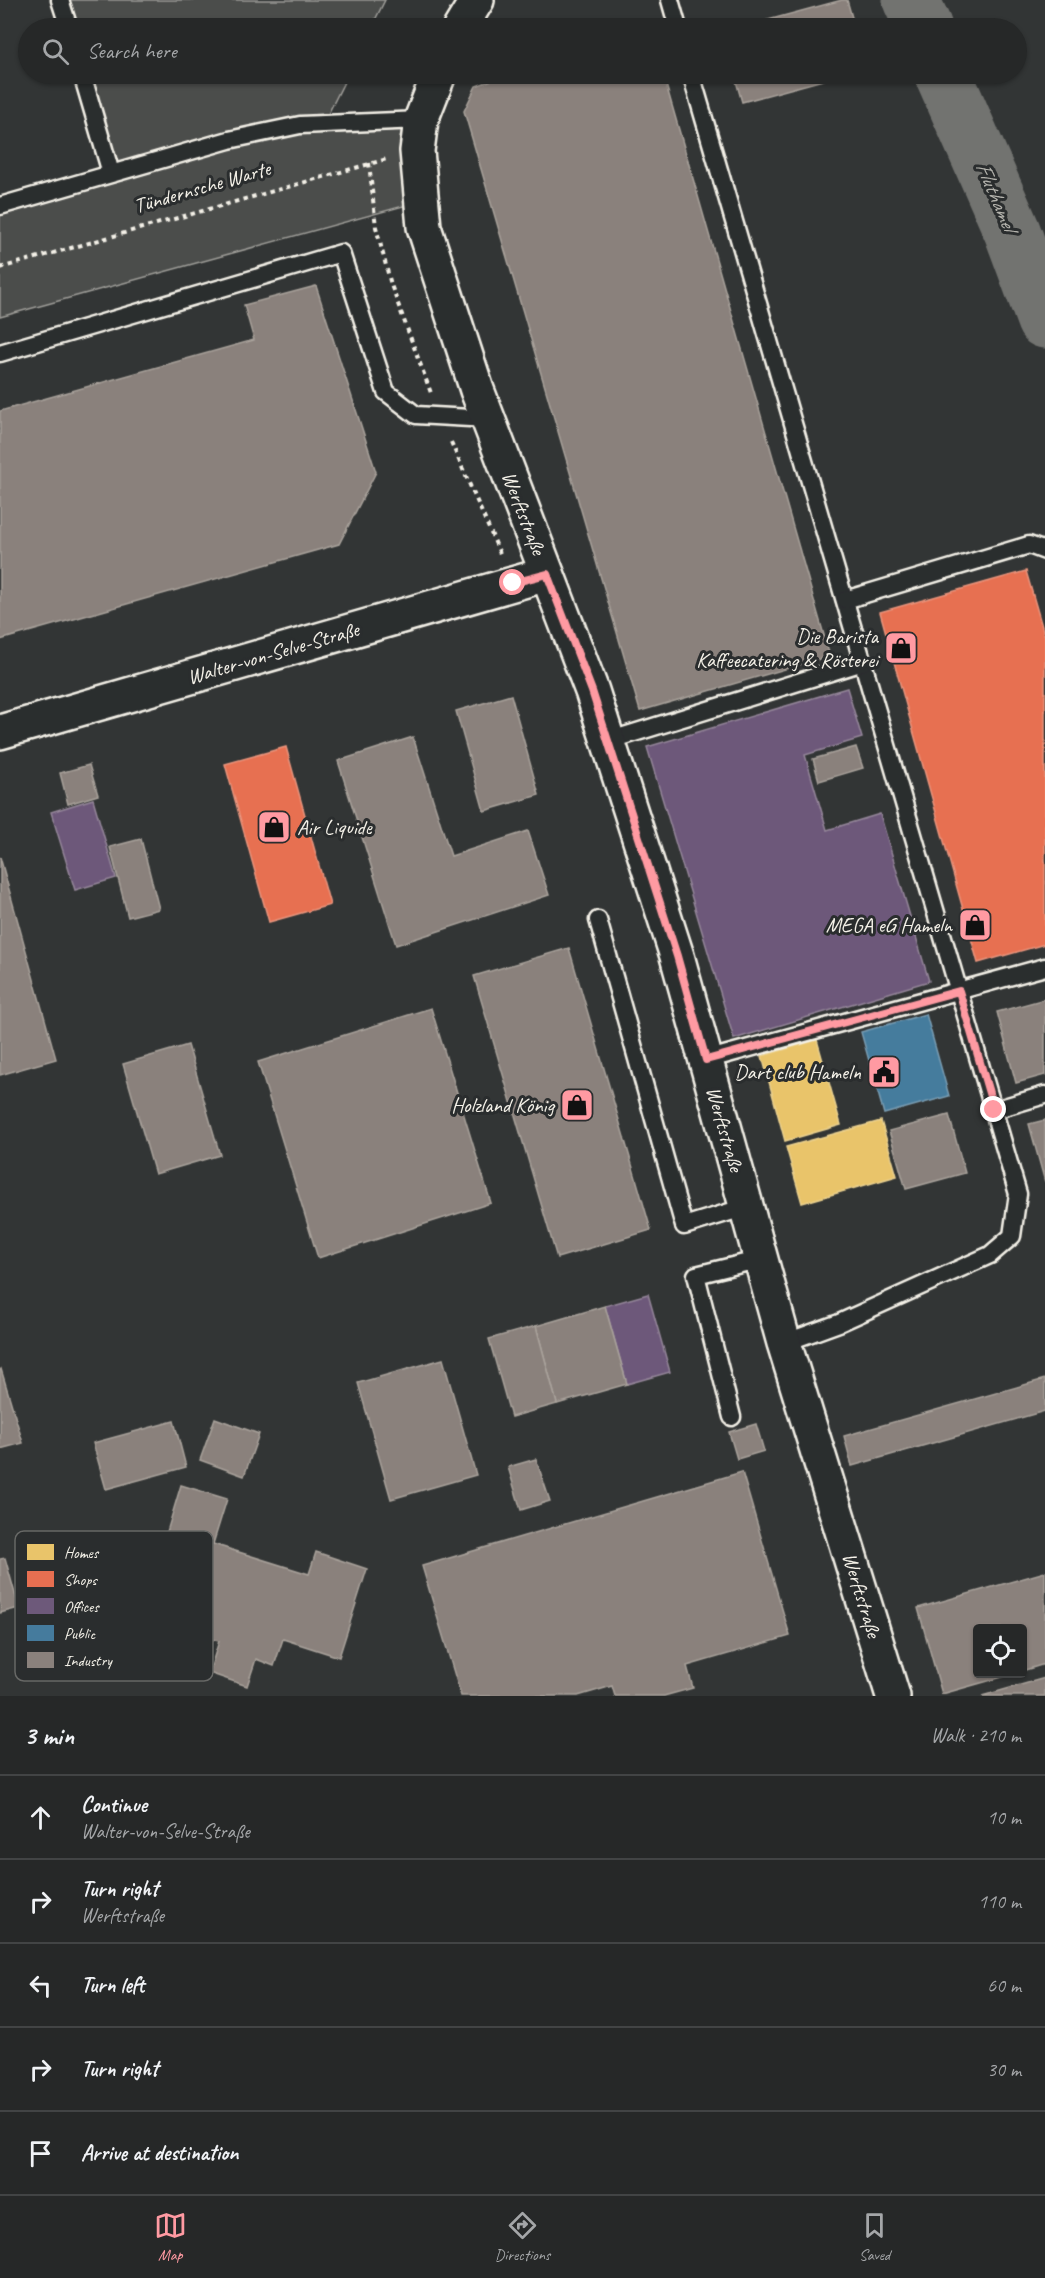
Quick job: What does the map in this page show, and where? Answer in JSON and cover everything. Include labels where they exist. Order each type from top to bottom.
[{"type":"street","points":[[466,18],[477,0]]},
{"type":"street","points":[[419,135],[436,84]]},
{"type":"street","name":"Werftstraße","points":[[419,135],[424,227],[488,419],[592,691],[677,956],[784,1343],[892,1696]]},
{"type":"street","name":"Walter-von-Selve-Straße","points":[[0,732],[547,574]]},
{"type":"lane","points":[[60,0],[66,18]]},
{"type":"lane","points":[[670,0],[675,18]]},
{"type":"lane","points":[[85,84],[111,173]]},
{"type":"lane","points":[[694,84],[1018,1194],[1012,1236],[990,1255],[839,1323],[784,1343]]},
{"type":"lane","name":"Tündernsche Warte","points":[[0,206],[230,140],[300,125],[419,135]]},
{"type":"lane","points":[[0,353],[341,254],[386,392],[416,415],[488,419]]},
{"type":"lane","points":[[845,600],[1029,545],[1045,551]]},
{"type":"lane","points":[[608,741],[863,662]]},
{"type":"lane","points":[[597,920],[684,1226],[746,1207]]},
{"type":"lane","points":[[706,1060],[1045,967]]},
{"type":"lane","points":[[994,1110],[1045,1095]]},
{"type":"lane","points":[[732,1417],[696,1275],[760,1259]]},
{"type":"path","name":"Tündernsche Warte","points":[[0,268],[369,164],[419,135]]},
{"type":"path","points":[[369,164],[376,227],[391,285],[440,416],[513,583]]},
{"type":"shaded area","points":[[60,0],[385,0],[376,18],[66,18]]},
{"type":"shaded area","points":[[85,84],[343,84],[323,124],[111,173]]},
{"type":"shaded area","points":[[418,122],[418,202],[0,317],[0,208],[300,127]]},
{"type":"building: Homes","points":[[817,1040],[841,1125],[785,1141],[762,1056]]},
{"type":"building: Homes","points":[[881,1121],[897,1176],[802,1203],[786,1147]]},
{"type":"building: Shops","points":[[1026,571],[1045,637],[1045,944],[978,963],[880,612]]},
{"type":"building: Shops","points":[[286,747],[330,905],[269,922],[225,764]]},
{"type":"building: Offices","points":[[847,688],[862,738],[805,755],[827,830],[880,814],[929,981],[734,1039],[647,747]]},
{"type":"building: Offices","points":[[93,799],[116,878],[75,890],[51,812]]},
{"type":"building: Offices","points":[[648,1294],[670,1372],[627,1384],[605,1306]]},
{"type":"building: Public","points":[[926,1014],[949,1096],[884,1114],[861,1032]]},
{"type":"building: Industry","points":[[847,0],[852,18],[775,18]]},
{"type":"building: Industry","points":[[481,84],[666,84],[830,656],[640,711],[464,111],[476,86]]},
{"type":"building: Industry","points":[[737,84],[808,84],[742,102]]},
{"type":"building: Industry","points":[[316,286],[376,472],[339,544],[0,640],[0,411],[254,340],[244,305]]},
{"type":"building: Industry","points":[[511,695],[539,795],[484,811],[456,711]]},
{"type":"building: Industry","points":[[413,737],[451,856],[528,831],[549,895],[396,945],[338,761]]},
{"type":"building: Industry","points":[[856,747],[863,768],[819,781],[813,759]]},
{"type":"building: Industry","points":[[89,765],[98,795],[68,804],[60,773]]},
{"type":"building: Industry","points":[[141,839],[159,909],[128,917],[110,847]]},
{"type":"building: Industry","points":[[0,857],[56,1059],[0,1075]]},
{"type":"building: Industry","points":[[569,948],[651,1230],[557,1258],[474,976]]},
{"type":"building: Industry","points":[[1045,999],[1045,1075],[1016,1083],[997,1012]]},
{"type":"building: Industry","points":[[431,1008],[491,1203],[318,1258],[258,1062]]},
{"type":"building: Industry","points":[[188,1045],[220,1155],[155,1174],[123,1064]]},
{"type":"building: Industry","points":[[949,1115],[965,1173],[906,1189],[889,1131]]},
{"type":"building: Industry","points":[[1045,1120],[1045,1182],[1029,1124]]},
{"type":"building: Industry","points":[[605,1306],[627,1384],[557,1404],[536,1326]]},
{"type":"building: Industry","points":[[536,1326],[557,1404],[511,1417],[489,1339]]},
{"type":"building: Industry","points":[[443,1359],[476,1475],[391,1499],[358,1383]]},
{"type":"building: Industry","points":[[0,1370],[23,1443],[0,1449]]},
{"type":"building: Industry","points":[[1045,1379],[1045,1411],[852,1466],[844,1436]]},
{"type":"building: Industry","points":[[215,1418],[259,1434],[244,1476],[200,1460]]},
{"type":"building: Industry","points":[[174,1421],[186,1467],[106,1489],[93,1443]]},
{"type":"building: Industry","points":[[756,1424],[764,1451],[737,1459],[729,1432]]},
{"type":"building: Industry","points":[[536,1459],[550,1501],[521,1510],[508,1467]]},
{"type":"building: Industry","points":[[742,1472],[790,1636],[687,1666],[693,1688],[664,1696],[615,1696],[612,1686],[578,1696],[461,1696],[422,1566]]},
{"type":"building: Industry","points":[[181,1485],[227,1499],[213,1544],[213,1531],[167,1531]]},
{"type":"building: Industry","points":[[213,1544],[309,1574],[316,1552],[367,1569],[339,1657],[283,1639],[274,1666],[256,1659],[247,1686],[213,1674],[213,1660],[219,1641],[213,1640]]},
{"type":"building: Industry","points":[[5,1558],[15,1594],[15,1609],[0,1613],[0,1559]]},
{"type":"building: Industry","points":[[1045,1572],[1045,1664],[1027,1669],[1027,1624],[973,1624],[973,1678],[999,1678],[942,1694],[918,1608]]},
{"type":"building: Industry","points":[[1045,1678],[1045,1696],[982,1696]]},
{"type":"waterway","name":"Fluthamel","points":[[911,0],[919,18]]},
{"type":"waterway","name":"Fluthamel","points":[[947,84],[1012,231],[1045,320]]},
{"type":"place","name":"Die Barista Kaffeecatering & Rösterei","points":[[901,648]]},
{"type":"place","name":"Air Liquide","points":[[274,827]]},
{"type":"place","name":"MEGA eG Hameln","points":[[975,925]]},
{"type":"place","name":"Dart club Hameln","points":[[884,1072]]},
{"type":"place","name":"Holzland König","points":[[577,1105]]},
{"type":"route","points":[[513,583],[547,574],[592,691],[677,956],[706,1060],[959,991],[994,1110]]}]
